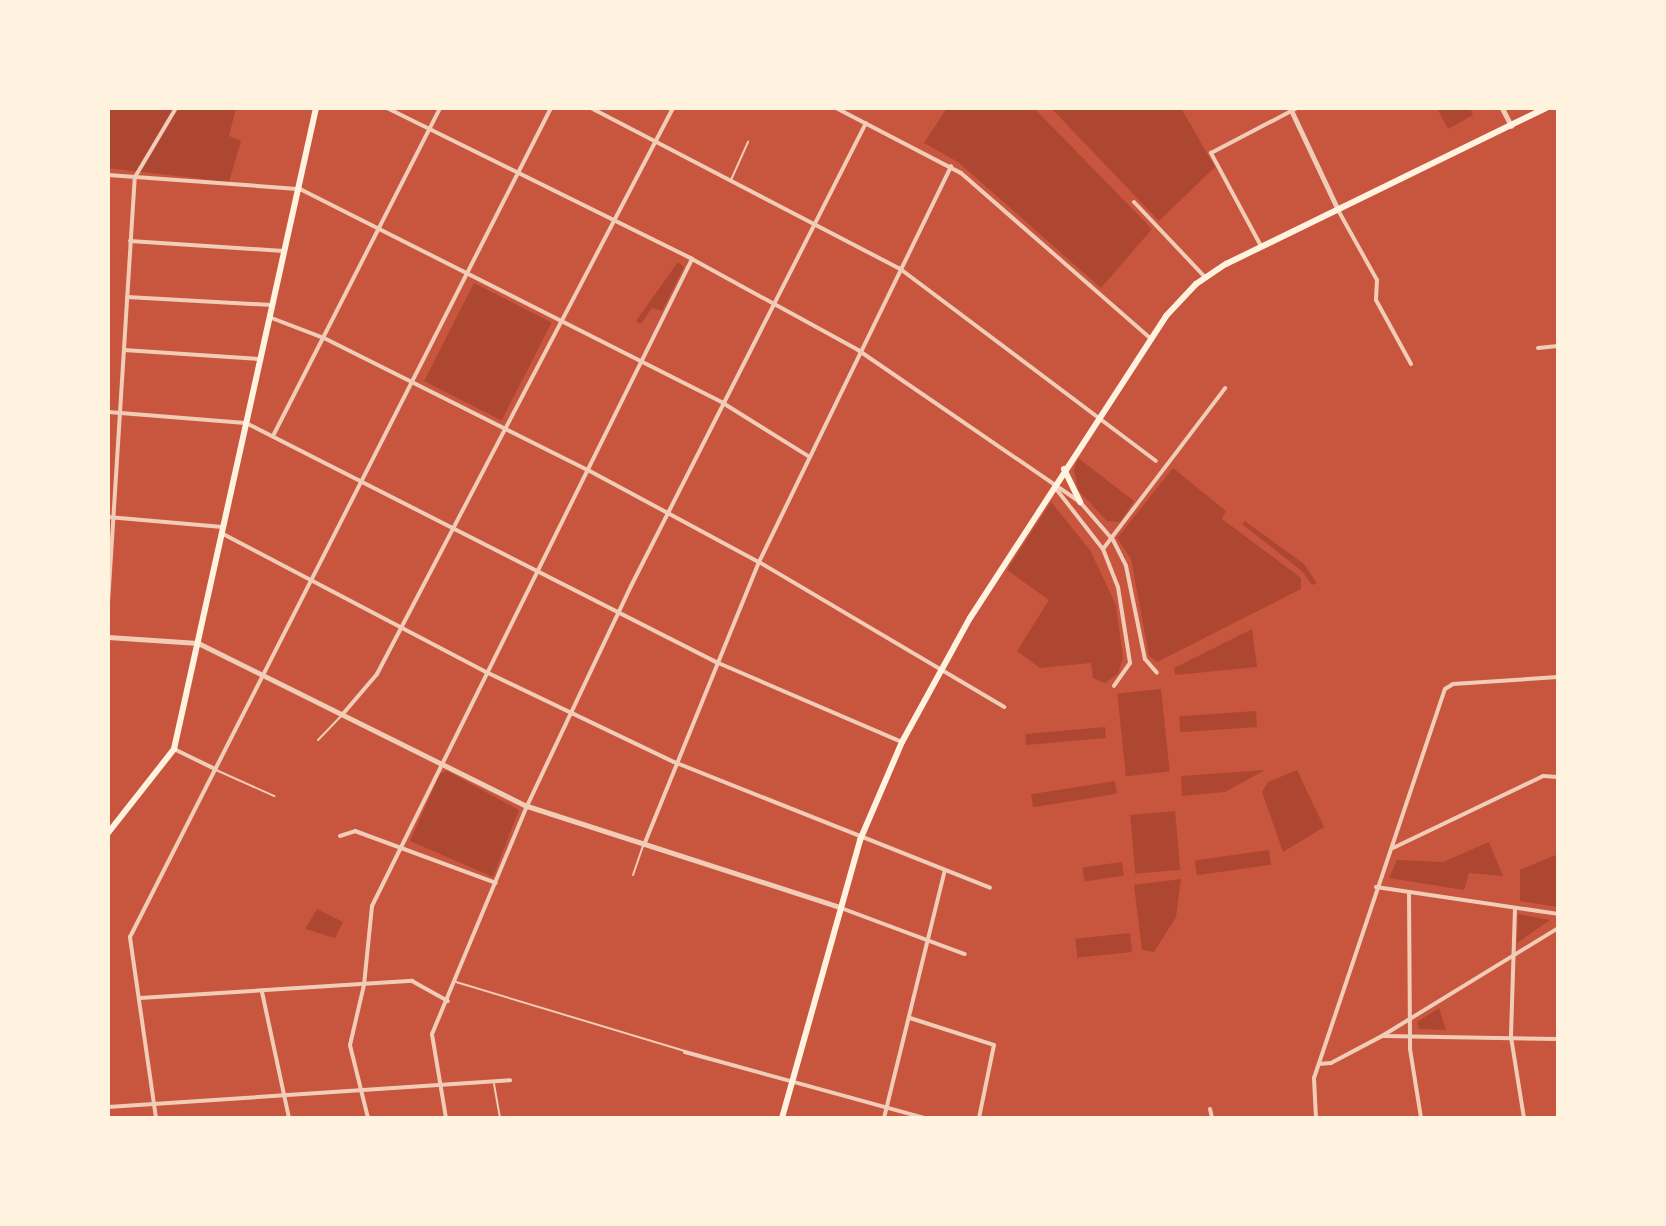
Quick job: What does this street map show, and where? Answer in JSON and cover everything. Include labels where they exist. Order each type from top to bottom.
[{"type":"main road","points":[[782,1118],[860,840],[902,742],[941,667],[1053,485],[1180,300],[1205,277],[1261,246],[1546,108]]},
{"type":"main road","points":[[109,830],[174,749],[300,189],[315,109]]},
{"type":"main road","points":[[1064,469],[1080,502]]},
{"type":"street","points":[[108,603],[110,518],[135,177],[176,108]]},
{"type":"street","points":[[387,108],[692,259],[858,350],[1080,502],[1113,540],[1132,584],[1145,659],[1157,673]]},
{"type":"street","points":[[274,435],[440,108]]},
{"type":"street","points":[[156,1118],[130,939],[551,108]]},
{"type":"street","points":[[591,108],[899,268],[1156,461]]},
{"type":"street","points":[[342,715],[377,674],[673,108]]},
{"type":"street","points":[[836,108],[951,166],[1151,339]]},
{"type":"street","points":[[1502,108],[1511,126]]},
{"type":"street","points":[[1261,246],[1211,153],[1293,109],[1338,210],[1377,280],[1376,300],[1411,364]]},
{"type":"street","points":[[446,1118],[430,1041],[527,806],[667,514],[866,123]]},
{"type":"street","points":[[644,845],[674,762],[759,562],[858,350],[951,166]]},
{"type":"street","points":[[108,175],[300,189],[378,225],[642,360],[723,403],[808,456]]},
{"type":"street","points":[[1134,202],[1205,277]]},
{"type":"street","points":[[130,241],[284,251]]},
{"type":"street","points":[[368,1118],[350,1045],[364,985],[372,906],[535,569],[692,259]]},
{"type":"street","points":[[127,297],[272,305]]},
{"type":"street","points":[[269,317],[324,338],[586,469],[759,562],[1004,707]]},
{"type":"street","points":[[1538,348],[1558,346]]},
{"type":"street","points":[[124,350],[261,359]]},
{"type":"street","points":[[1103,549],[1113,540],[1225,388]]},
{"type":"street","points":[[108,412],[246,423],[716,662],[902,742]]},
{"type":"street","points":[[1053,485],[1103,549],[1120,596],[1130,663],[1114,686]]},
{"type":"street","points":[[110,518],[224,531],[399,627],[570,714],[674,762],[860,840],[990,888]]},
{"type":"street","points":[[108,637],[198,643],[527,806],[839,907],[965,954]]},
{"type":"street","points":[[1316,1118],[1312,1091],[1319,1064],[1445,689],[1453,684],[1558,677]]},
{"type":"street","points":[[174,749],[215,769]]},
{"type":"street","points":[[1392,848],[1543,776],[1558,777]]},
{"type":"street","points":[[340,836],[355,831],[496,883]]},
{"type":"street","points":[[884,1118],[945,870]]},
{"type":"street","points":[[1376,887],[1558,914]]},
{"type":"street","points":[[1409,894],[1410,1035],[1421,1118]]},
{"type":"street","points":[[1515,908],[1511,1037],[1524,1118]]},
{"type":"street","points":[[1319,1064],[1331,1063],[1382,1036],[1558,928]]},
{"type":"street","points":[[140,998],[412,981],[448,1001]]},
{"type":"street","points":[[262,992],[289,1118]]},
{"type":"street","points":[[910,1018],[994,1045],[979,1118]]},
{"type":"street","points":[[1382,1036],[1558,1039]]},
{"type":"street","points":[[685,1052],[925,1118]]},
{"type":"street","points":[[108,1107],[510,1080]]},
{"type":"street","points":[[1210,1109],[1212,1118]]},
{"type":"lane","points":[[730,181],[748,142]]},
{"type":"lane","points":[[318,740],[342,715]]},
{"type":"lane","points":[[215,769],[274,796]]},
{"type":"lane","points":[[633,875],[644,845]]},
{"type":"lane","points":[[456,982],[685,1052]]},
{"type":"lane","points":[[494,1081],[500,1118]]},
{"type":"shaded area","points":[[108,108],[236,108],[229,136],[241,141],[229,182],[108,168]]},
{"type":"shaded area","points":[[947,108],[1034,108],[1152,229],[1101,288],[958,162],[924,143]]},
{"type":"shaded area","points":[[1051,108],[1181,108],[1215,167],[1159,221]]},
{"type":"shaded area","points":[[1437,108],[1470,108],[1473,115],[1448,129]]},
{"type":"shaded area","points":[[678,262],[684,267],[662,311],[652,308],[641,324],[636,321]]},
{"type":"shaded area","points":[[474,283],[552,322],[502,421],[424,381]]},
{"type":"shaded area","points":[[1078,458],[1134,501],[1120,522],[1107,521],[1078,490],[1074,470]]},
{"type":"shaded area","points":[[1173,468],[1226,511],[1222,519],[1301,578],[1301,589],[1157,662],[1149,656],[1131,559],[1117,538]]},
{"type":"shaded area","points":[[1051,502],[1090,550],[1116,605],[1123,658],[1118,674],[1105,683],[1093,678],[1091,663],[1040,668],[1017,651],[1049,600],[1007,570]]},
{"type":"shaded area","points":[[1245,521],[1304,564],[1317,583],[1312,585],[1303,572],[1242,524]]},
{"type":"shaded area","points":[[1252,629],[1257,667],[1175,675],[1174,668]]},
{"type":"shaded area","points":[[1161,689],[1170,772],[1126,776],[1117,694]]},
{"type":"shaded area","points":[[1256,711],[1257,727],[1180,732],[1179,716]]},
{"type":"shaded area","points":[[1105,727],[1106,738],[1026,745],[1025,734]]},
{"type":"shaded area","points":[[1265,770],[1225,792],[1182,796],[1181,776]]},
{"type":"shaded area","points":[[1297,770],[1324,827],[1283,852],[1262,792],[1268,782]]},
{"type":"shaded area","points":[[447,771],[519,810],[493,877],[410,841],[440,774]]},
{"type":"shaded area","points":[[1115,781],[1117,794],[1033,807],[1031,794]]},
{"type":"shaded area","points":[[1175,811],[1180,870],[1135,874],[1130,815]]},
{"type":"shaded area","points":[[1489,842],[1503,876],[1469,873],[1464,890],[1389,878],[1397,860],[1443,862]]},
{"type":"shaded area","points":[[1269,850],[1271,865],[1197,875],[1195,860]]},
{"type":"shaded area","points":[[1558,854],[1558,907],[1520,901],[1520,870]]},
{"type":"shaded area","points":[[1122,862],[1124,876],[1084,881],[1082,868]]},
{"type":"shaded area","points":[[1181,879],[1176,917],[1154,952],[1142,950],[1134,885]]},
{"type":"shaded area","points":[[317,909],[343,922],[335,938],[305,929]]},
{"type":"shaded area","points":[[1518,914],[1550,920],[1517,943]]},
{"type":"shaded area","points":[[1130,933],[1132,952],[1077,958],[1075,939]]},
{"type":"shaded area","points":[[1439,1008],[1446,1030],[1419,1029],[1417,1022]]}]
